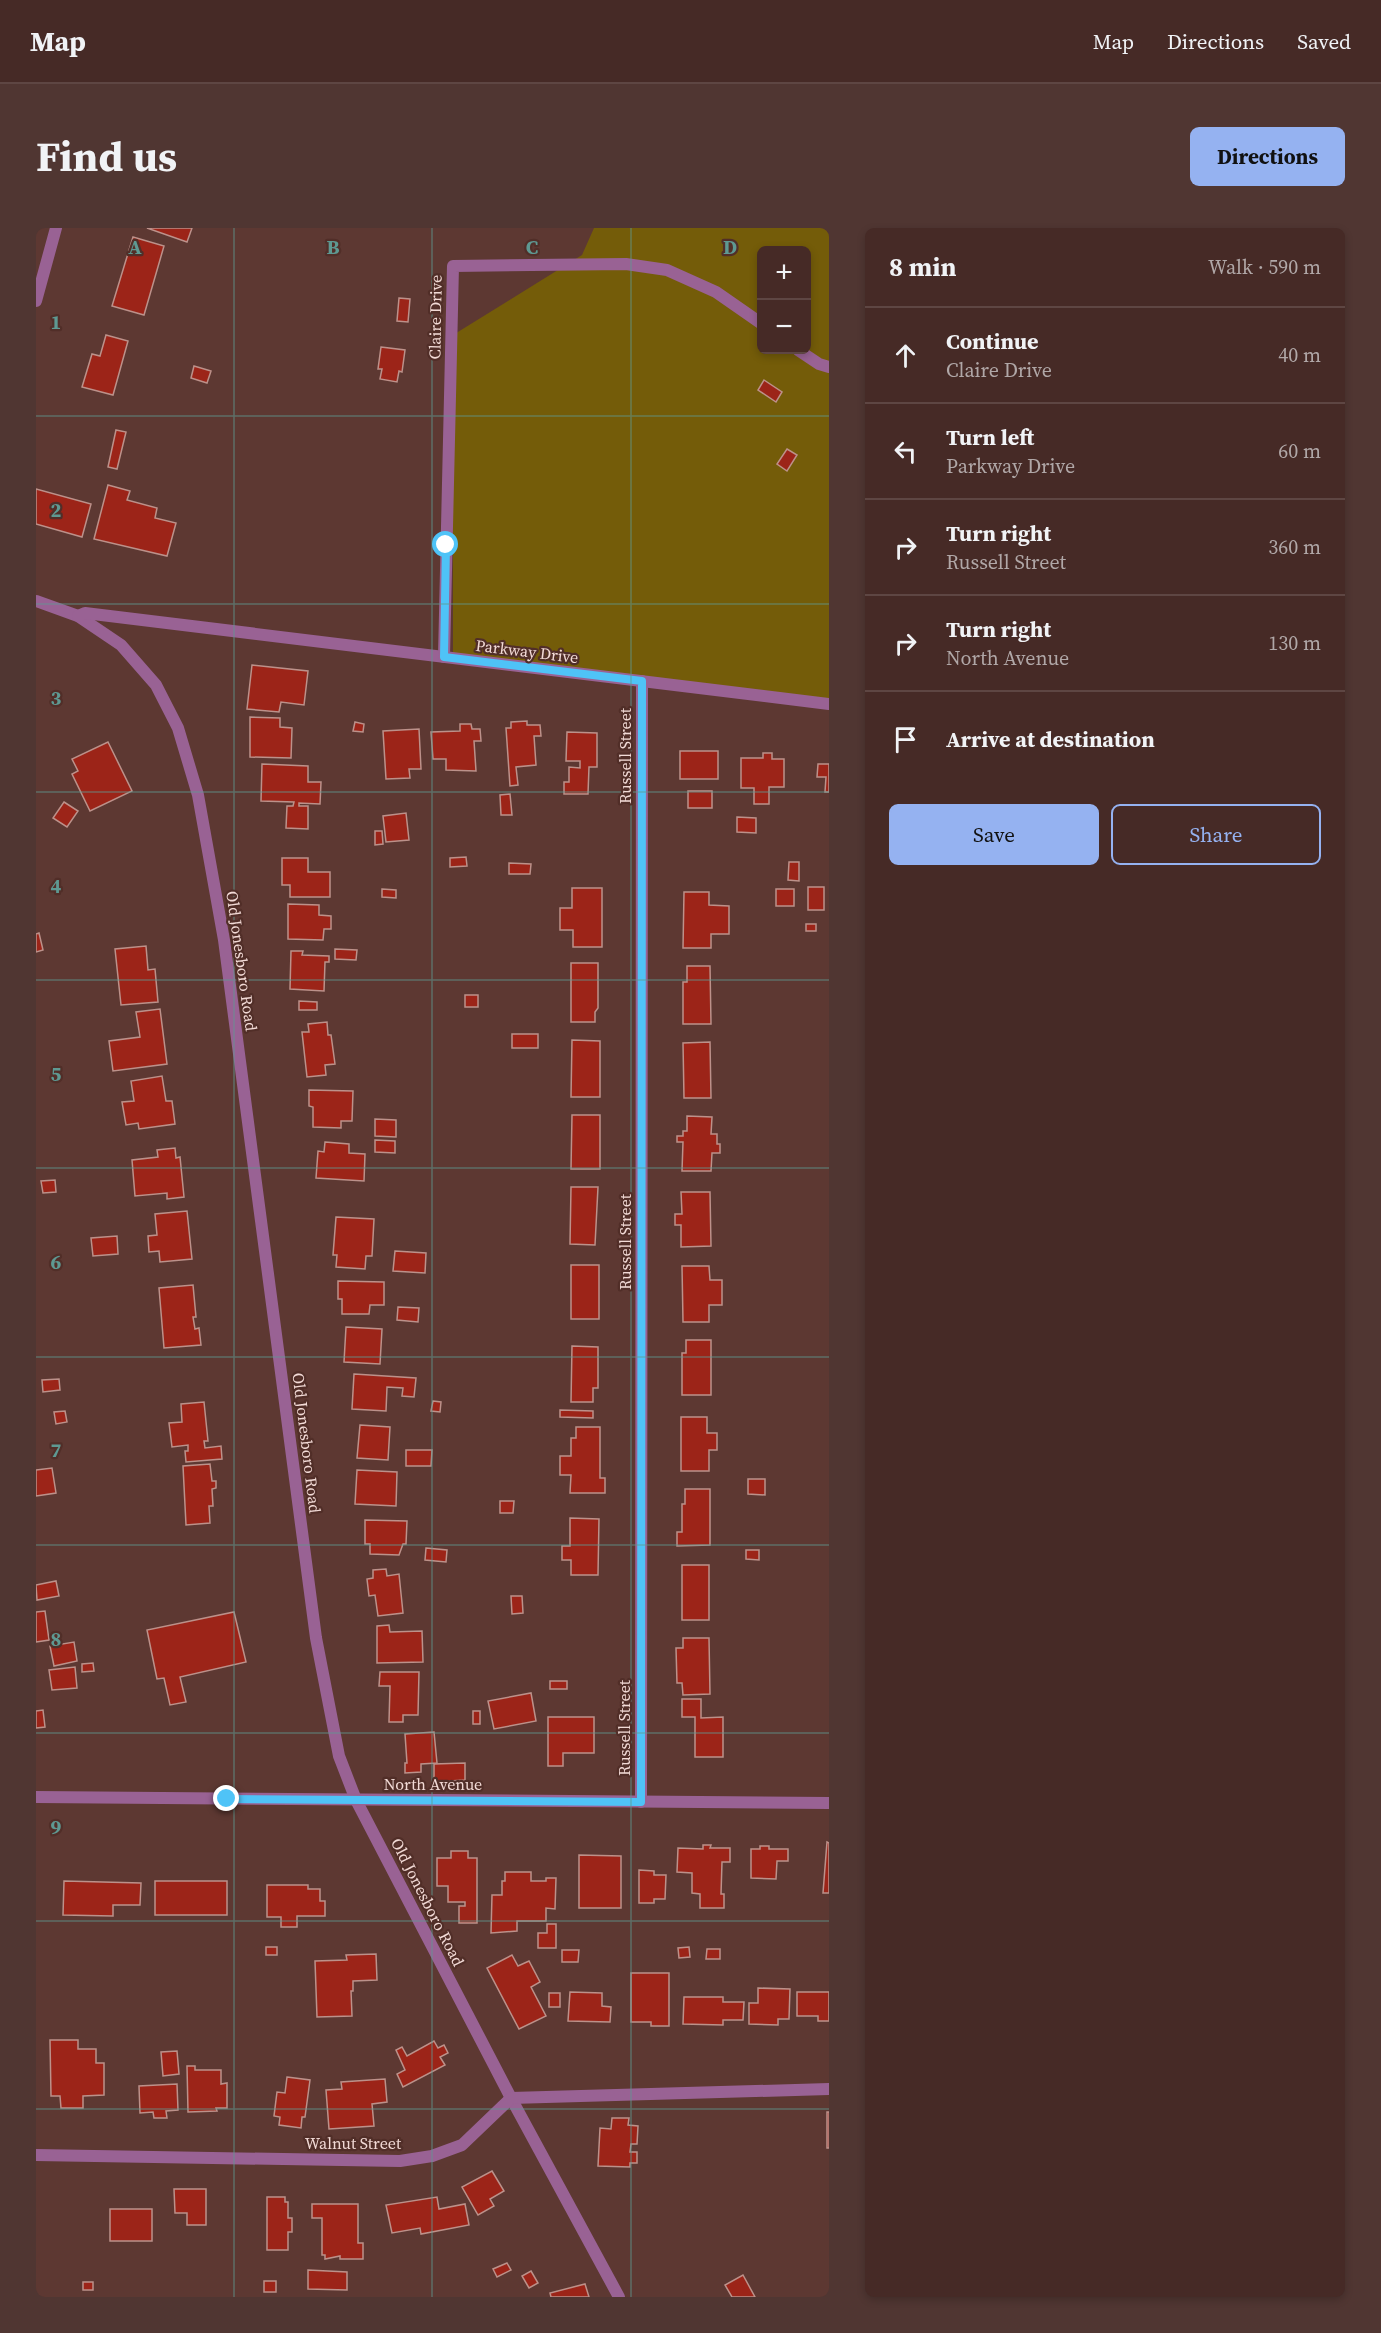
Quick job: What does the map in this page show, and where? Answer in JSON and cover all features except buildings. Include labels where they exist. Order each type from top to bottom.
[{"type":"street","points":[[36,301],[56,228]]},
{"type":"street","name":"Claire Drive","points":[[444,657],[453,266],[626,264],[667,270],[716,292],[757,321]]},
{"type":"street","points":[[804,354],[829,368]]},
{"type":"street","name":"Old Jonesboro Road","points":[[36,601],[78,616],[122,645],[156,685],[177,728],[198,795],[224,940],[316,1638],[339,1756],[356,1800],[511,2098],[619,2297]]},
{"type":"street","name":"Parkway Drive","points":[[78,616],[84,613],[829,704]]},
{"type":"street","name":"Russell Street","points":[[641,1802],[642,681]]},
{"type":"street","name":"North Avenue","points":[[36,1797],[829,1803]]},
{"type":"street","points":[[511,2098],[829,2089]]},
{"type":"street","name":"Walnut Street","points":[[36,2155],[400,2161],[432,2156],[462,2145],[511,2098]]},
{"type":"shaded area","points":[[594,228],[829,228],[829,700],[453,653],[453,335],[582,255]]},
{"type":"route","points":[[227,1799],[641,1802],[642,681],[444,657],[446,545]]}]
